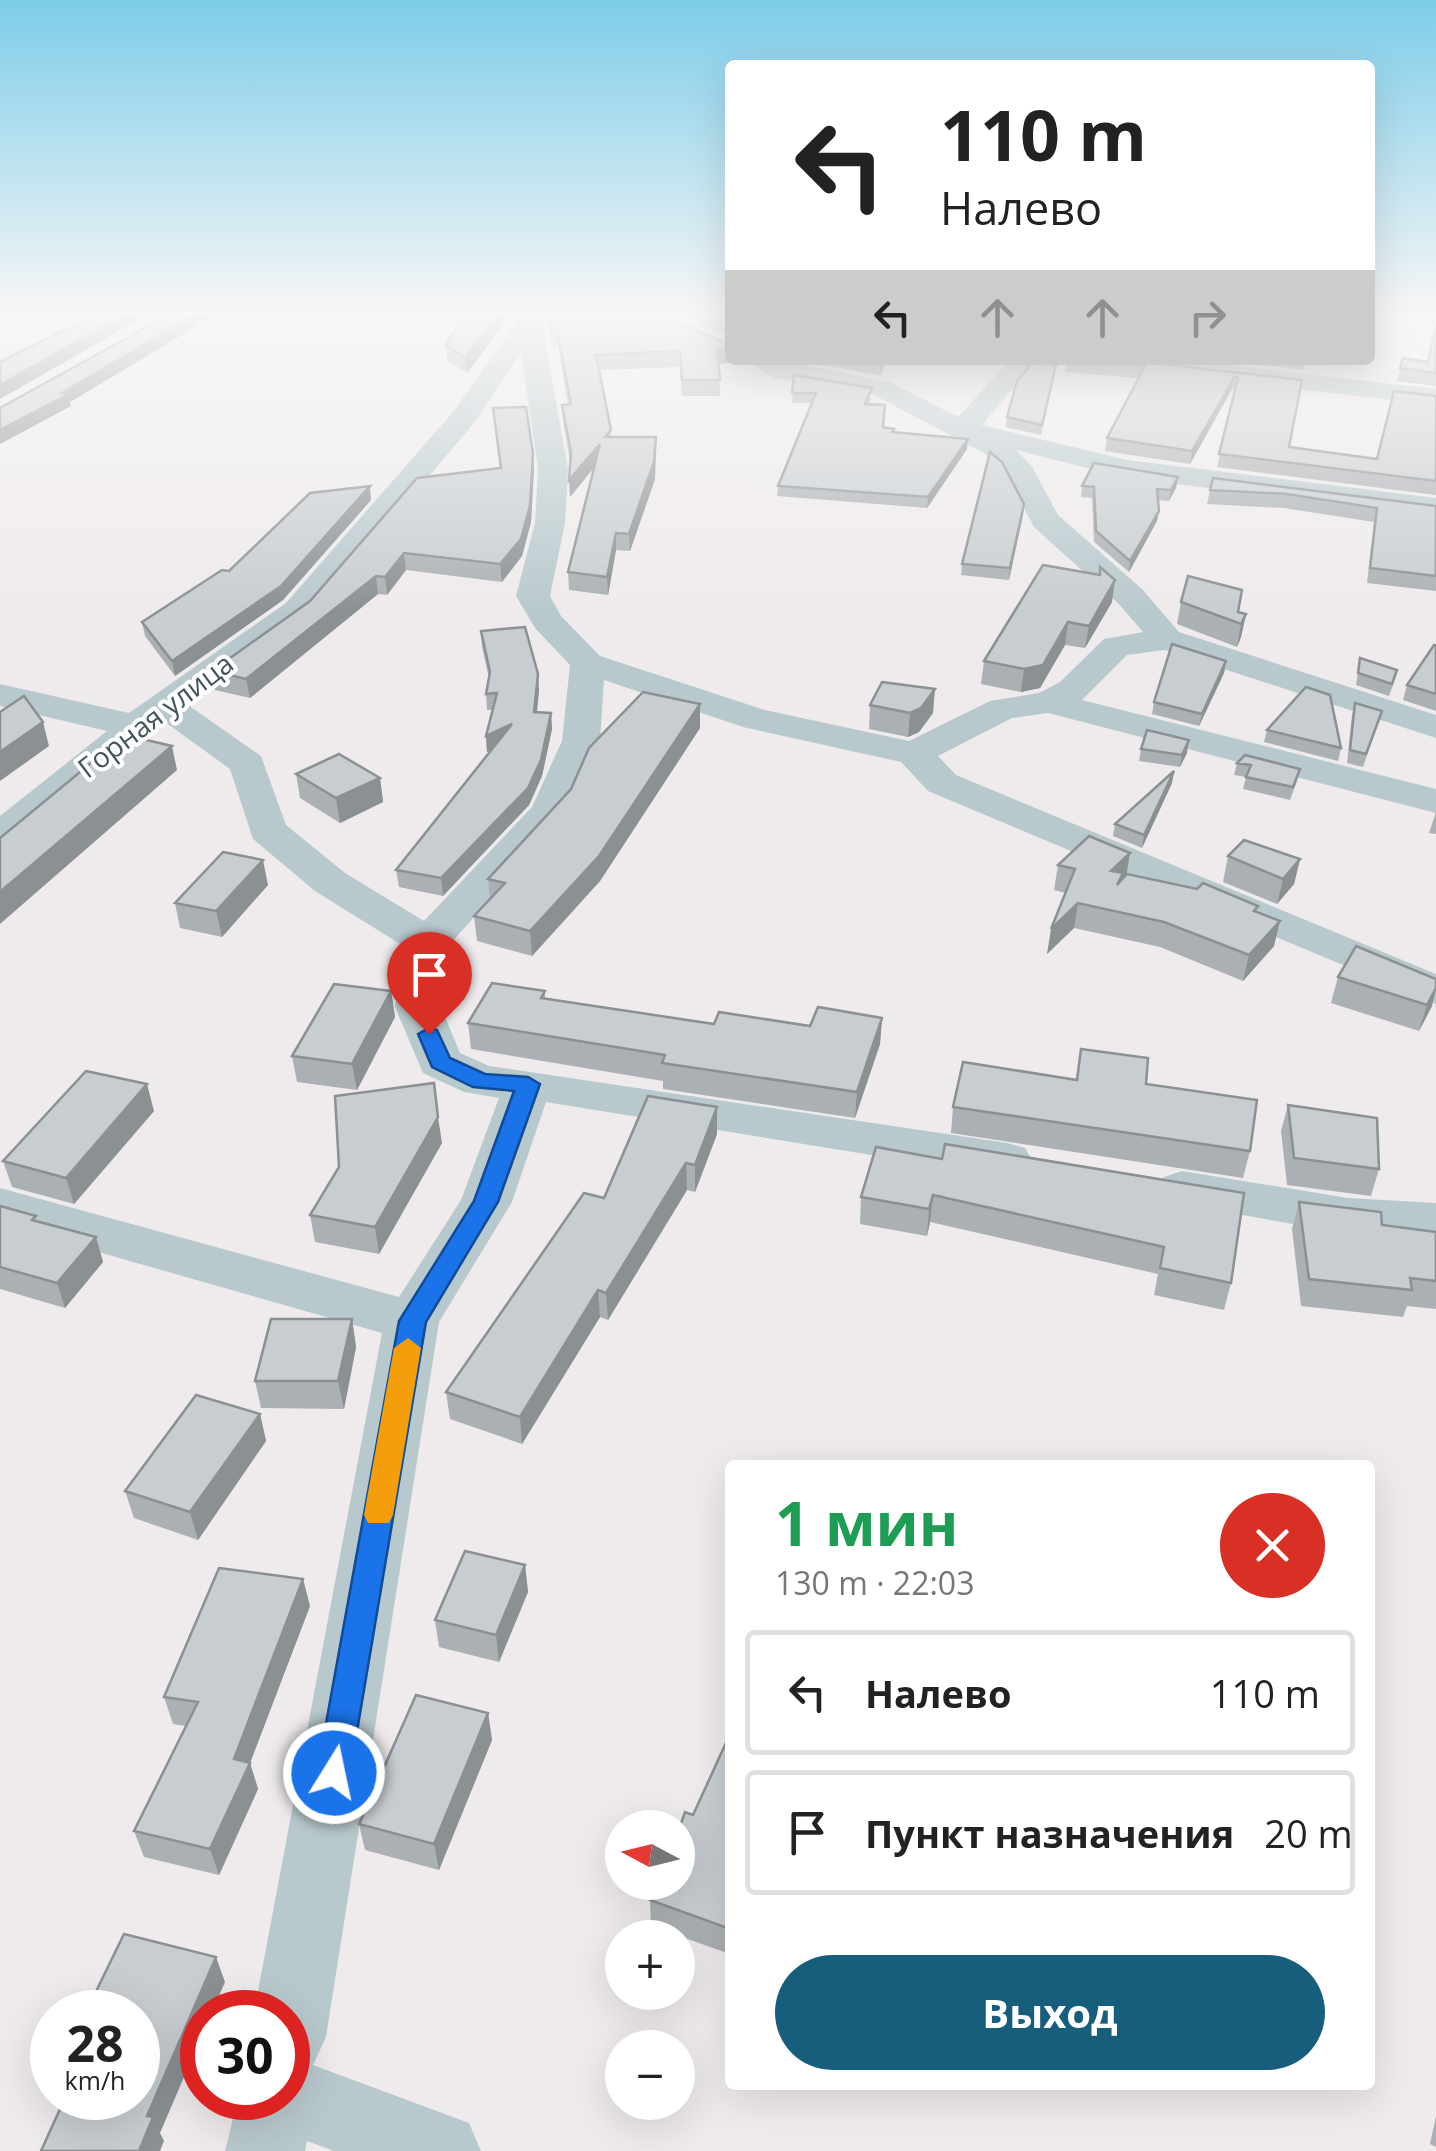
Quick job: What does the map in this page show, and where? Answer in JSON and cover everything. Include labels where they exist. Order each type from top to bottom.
[{"type":"street","name":"Горная улица","points":[[0,836],[150,715],[298,610],[467,412]]},
{"type":"street","points":[[543,412],[552,469],[550,523],[533,596],[547,621],[588,664],[756,719],[914,753],[942,784],[1436,990]]},
{"type":"street","points":[[928,412],[1016,465],[1045,520],[1130,596],[1167,639]]},
{"type":"street","points":[[962,430],[978,412]]},
{"type":"street","points":[[962,430],[1127,469],[1436,507]]},
{"type":"street","points":[[914,753],[1003,709],[1048,702],[1073,690],[1116,646],[1167,639],[1436,726]]},
{"type":"street","points":[[588,664],[581,741],[550,811],[428,942],[418,1007],[440,1062],[482,1082],[528,1084],[1052,1168]]},
{"type":"street","points":[[0,694],[150,715],[248,764],[266,830],[330,882],[428,942]]},
{"type":"street","points":[[1048,702],[1436,801]]},
{"type":"street","points":[[296,1990],[412,1321],[486,1202],[528,1084]]},
{"type":"street","points":[[1144,1183],[1348,1216],[1436,1221]]},
{"type":"street","points":[[0,1206],[412,1321]]},
{"type":"street","points":[[310,2103],[441,2151]]},
{"type":"street","points":[[265,2151],[272,2120]]},
{"type":"building","points":[[0,412],[34,412],[0,430]]},
{"type":"building","points":[[494,412],[527,412],[533,453],[530,505],[521,539],[500,564],[404,553],[385,577],[376,576],[246,679],[212,671],[310,601],[417,478],[501,468]]},
{"type":"building","points":[[563,412],[607,412],[611,430],[605,437],[656,437],[654,462],[629,534],[616,533],[607,577],[568,572],[600,444],[569,480],[571,452]]},
{"type":"building","points":[[808,412],[884,412],[883,427],[894,429],[892,432],[968,439],[928,497],[778,486]]},
{"type":"building","points":[[1008,412],[1045,412],[1042,425],[1007,417]]},
{"type":"building","points":[[1121,412],[1214,412],[1192,451],[1107,438]]},
{"type":"building","points":[[1229,412],[1296,412],[1289,447],[1377,459],[1389,412],[1436,412],[1436,481],[1219,454]]},
{"type":"building","points":[[990,452],[1002,462],[1024,504],[1010,568],[962,564]]},
{"type":"building","points":[[1094,463],[1178,477],[1171,490],[1157,489],[1159,511],[1130,561],[1096,531],[1094,487],[1082,486]]},
{"type":"building","points":[[1213,478],[1436,506],[1436,576],[1370,568],[1377,508],[1287,494],[1210,490]]},
{"type":"building","points":[[370,486],[281,586],[172,661],[142,622],[222,570],[229,571],[310,493]]},
{"type":"building","points":[[1043,565],[1100,575],[1100,567],[1115,580],[1089,626],[1068,622],[1043,665],[1024,669],[984,661]]},
{"type":"building","points":[[1188,576],[1242,590],[1238,612],[1246,614],[1241,624],[1181,602]]},
{"type":"building","points":[[525,627],[538,674],[534,712],[551,713],[541,760],[528,788],[441,878],[396,870],[512,724],[486,736],[497,693],[486,694],[490,672],[481,631]]},
{"type":"building","points":[[1172,644],[1226,661],[1202,714],[1154,702]]},
{"type":"building","points":[[1436,645],[1436,694],[1407,685]]},
{"type":"building","points":[[1360,658],[1397,670],[1392,684],[1358,673]]},
{"type":"building","points":[[882,682],[935,689],[921,708],[910,713],[870,705]]},
{"type":"building","points":[[1306,687],[1330,695],[1341,748],[1267,730]]},
{"type":"building","points":[[643,692],[700,704],[599,856],[530,931],[474,916],[505,883],[488,879],[571,789],[589,748]]},
{"type":"building","points":[[24,696],[43,722],[0,752],[0,712]]},
{"type":"building","points":[[1355,703],[1382,711],[1366,754],[1350,750]]},
{"type":"building","points":[[1147,730],[1189,740],[1182,755],[1141,749]]},
{"type":"building","points":[[125,735],[172,746],[0,892],[0,838]]},
{"type":"building","points":[[339,754],[380,778],[336,798],[296,774]]},
{"type":"building","points":[[1245,755],[1300,769],[1293,787],[1246,777],[1251,765],[1237,763]]},
{"type":"building","points":[[1174,771],[1144,835],[1115,824]]},
{"type":"building","points":[[1089,836],[1130,853],[1111,871],[1123,873],[1117,885],[1127,874],[1197,889],[1203,883],[1258,906],[1254,911],[1280,921],[1249,955],[1164,922],[1078,903],[1051,929],[1075,869],[1058,865]]},
{"type":"building","points":[[1244,840],[1300,859],[1283,879],[1228,856]]},
{"type":"building","points":[[223,852],[263,860],[216,911],[175,903]]},
{"type":"building","points":[[1356,946],[1436,979],[1427,1005],[1338,977]]},
{"type":"building","points":[[492,983],[545,991],[541,998],[714,1024],[719,1012],[810,1026],[818,1007],[882,1018],[857,1092],[662,1063],[665,1055],[468,1023]]},
{"type":"building","points":[[334,984],[391,991],[352,1064],[292,1056]]},
{"type":"building","points":[[1081,1049],[1148,1058],[1146,1084],[1257,1100],[1250,1151],[953,1107],[963,1062],[1077,1080]]},
{"type":"building","points":[[86,1071],[147,1084],[66,1178],[3,1161]]},
{"type":"building","points":[[434,1083],[438,1117],[375,1227],[310,1215],[339,1167],[335,1096]]},
{"type":"building","points":[[648,1096],[717,1107],[695,1165],[686,1163],[606,1293],[598,1290],[520,1417],[446,1392],[584,1193],[604,1198]]},
{"type":"building","points":[[1288,1105],[1377,1118],[1379,1169],[1294,1158]]},
{"type":"building","points":[[945,1144],[1244,1193],[1231,1283],[1160,1268],[1164,1247],[933,1195],[929,1209],[861,1197],[876,1147],[942,1159]]},
{"type":"building","points":[[1299,1202],[1381,1212],[1382,1225],[1436,1232],[1436,1281],[1410,1278],[1412,1290],[1309,1279]]},
{"type":"building","points":[[0,1206],[36,1216],[32,1220],[96,1237],[57,1283],[0,1267]]},
{"type":"building","points":[[271,1319],[352,1319],[338,1381],[255,1381]]},
{"type":"building","points":[[196,1395],[260,1414],[190,1512],[125,1491]]},
{"type":"building","points":[[465,1551],[525,1565],[496,1635],[435,1620]]},
{"type":"building","points":[[219,1568],[303,1579],[234,1759],[250,1763],[210,1849],[134,1831],[198,1702],[164,1697]]},
{"type":"building","points":[[416,1695],[488,1713],[434,1844],[359,1824]]},
{"type":"building","points":[[725,1745],[725,1927],[650,1900],[695,1900],[695,1811]]},
{"type":"building","points":[[124,1934],[216,1957],[202,1990],[180,1990],[180,2040],[160,2086],[160,1990],[97,1990]]},
{"type":"building","points":[[55,2120],[152,2120],[139,2151],[41,2151]]},
{"type":"slow traffic","points":[[379,1515],[408,1348]]},
{"type":"route","points":[[334,1773],[412,1321],[486,1202],[528,1084],[482,1082],[440,1062],[429,1034]]}]
